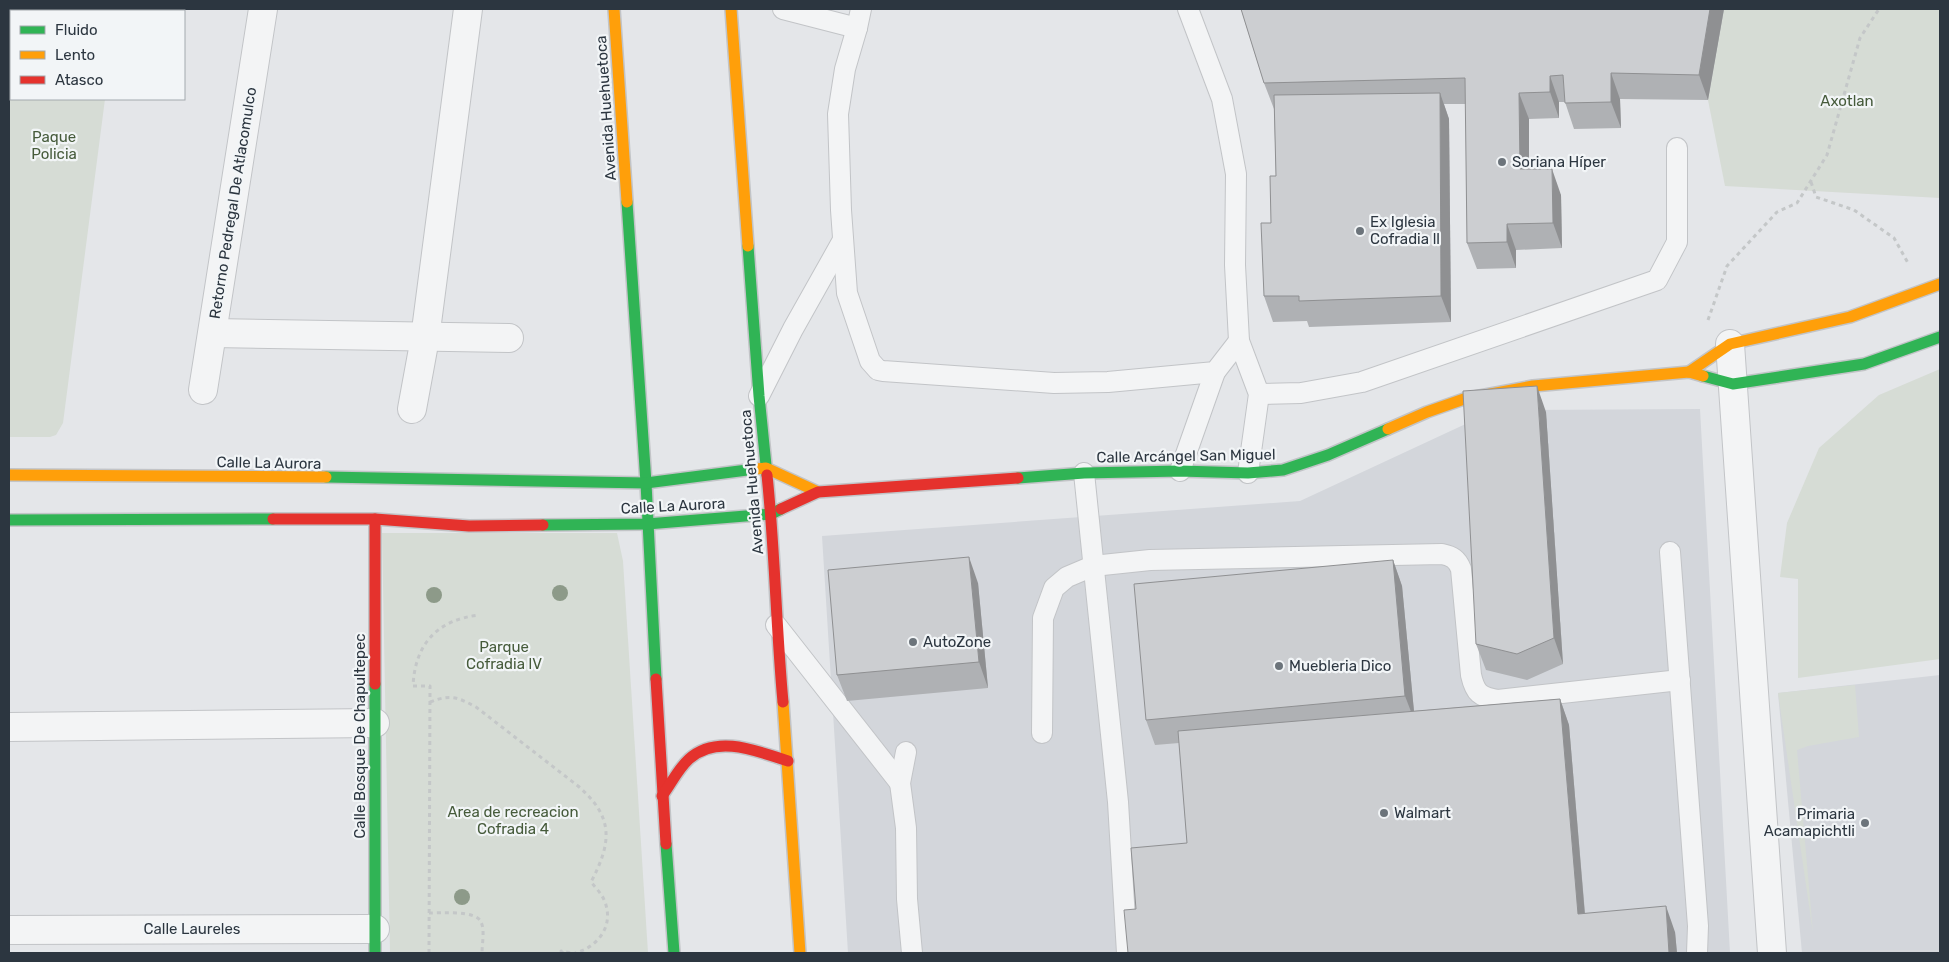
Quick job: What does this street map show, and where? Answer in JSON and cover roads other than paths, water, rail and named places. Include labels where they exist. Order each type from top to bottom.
[{"type":"street","name":"Retorno Pedregal De Atlacomulco","points":[[263,9],[213,333],[509,338]]},
{"type":"street","points":[[412,410],[425,338],[468,9]]},
{"type":"street","name":"Avenida Huehuetoca","points":[[614,9],[646,483],[662,796],[674,953]]},
{"type":"street","name":"Avenida Huehuetoca","points":[[731,9],[759,396],[771,514],[776,625],[788,761],[800,953]]},
{"type":"street","name":"Calle Arcángel San Miguel","points":[[1689,372],[1730,344],[1850,317],[1940,284]]},
{"type":"street","points":[[204,390],[213,333]]},
{"type":"street","name":"Calle Arcángel San Miguel","points":[[818,492],[1084,473],[1180,471],[1248,473],[1283,470],[1328,455],[1427,412],[1464,399],[1533,386],[1689,372],[1733,384],[1864,364],[1940,337]]},
{"type":"street","points":[[1730,344],[1772,953]]},
{"type":"street","points":[[766,468],[818,492]]},
{"type":"street","name":"Calle La Aurora","points":[[9,475],[444,478],[646,483],[766,468]]},
{"type":"street","name":"Calle La Aurora","points":[[9,520],[375,519],[468,526],[647,524],[771,514],[818,492]]},
{"type":"street","name":"Calle Bosque De Chapultepec","points":[[375,519],[375,941]]},
{"type":"street","points":[[9,727],[375,723]]},
{"type":"street","points":[[662,796],[689,759],[704,749],[721,746],[746,748],[788,761]]},
{"type":"street","name":"Calle Laureles","points":[[9,930],[375,941]]},
{"type":"lane","points":[[782,9],[857,28]]},
{"type":"lane","points":[[861,9],[845,69],[838,114],[843,240],[847,292],[870,360],[878,370],[1054,383],[1108,382],[1215,372]]},
{"type":"lane","points":[[1188,9],[1222,99],[1236,174],[1234,265],[1239,341],[1260,394],[1248,473]]},
{"type":"lane","points":[[1260,394],[1301,393],[1362,382],[1658,280],[1677,242],[1677,148]]},
{"type":"lane","points":[[759,396],[793,329],[843,240]]},
{"type":"lane","points":[[1180,471],[1215,372],[1239,341]]},
{"type":"lane","points":[[1084,473],[1118,802],[1127,953]]},
{"type":"lane","points":[[1670,552],[1698,926],[1697,953]]},
{"type":"lane","points":[[1042,733],[1043,618],[1054,588],[1067,577],[1093,566],[1150,560],[1432,554],[1450,556],[1458,560],[1461,569],[1471,675],[1474,688],[1485,698],[1498,700],[1680,680]]},
{"type":"lane","points":[[776,625],[900,783]]},
{"type":"lane","points":[[906,752],[900,783],[906,828],[907,899],[912,953]]},
{"type":"place","name":"Soriana Híper","points":[[1502,162]]},
{"type":"place","name":"Ex Iglesia Cofradia ll","points":[[1360,231]]},
{"type":"place","name":"AutoZone","points":[[913,642]]},
{"type":"place","name":"Muebleria Dico","points":[[1279,666]]},
{"type":"place","name":"Walmart","points":[[1384,813]]},
{"type":"place","name":"Primaria Acamapichtli","points":[[1865,823]]},
{"type":"park label","name":"Axotlan","points":[[1847,101]]},
{"type":"park label","name":"Paque Policia","points":[[54,146]]},
{"type":"park label","name":"Parque Cofradia lV","points":[[504,656]]},
{"type":"park label","name":"Area de recreacion Cofradia 4","points":[[513,820]]}]
